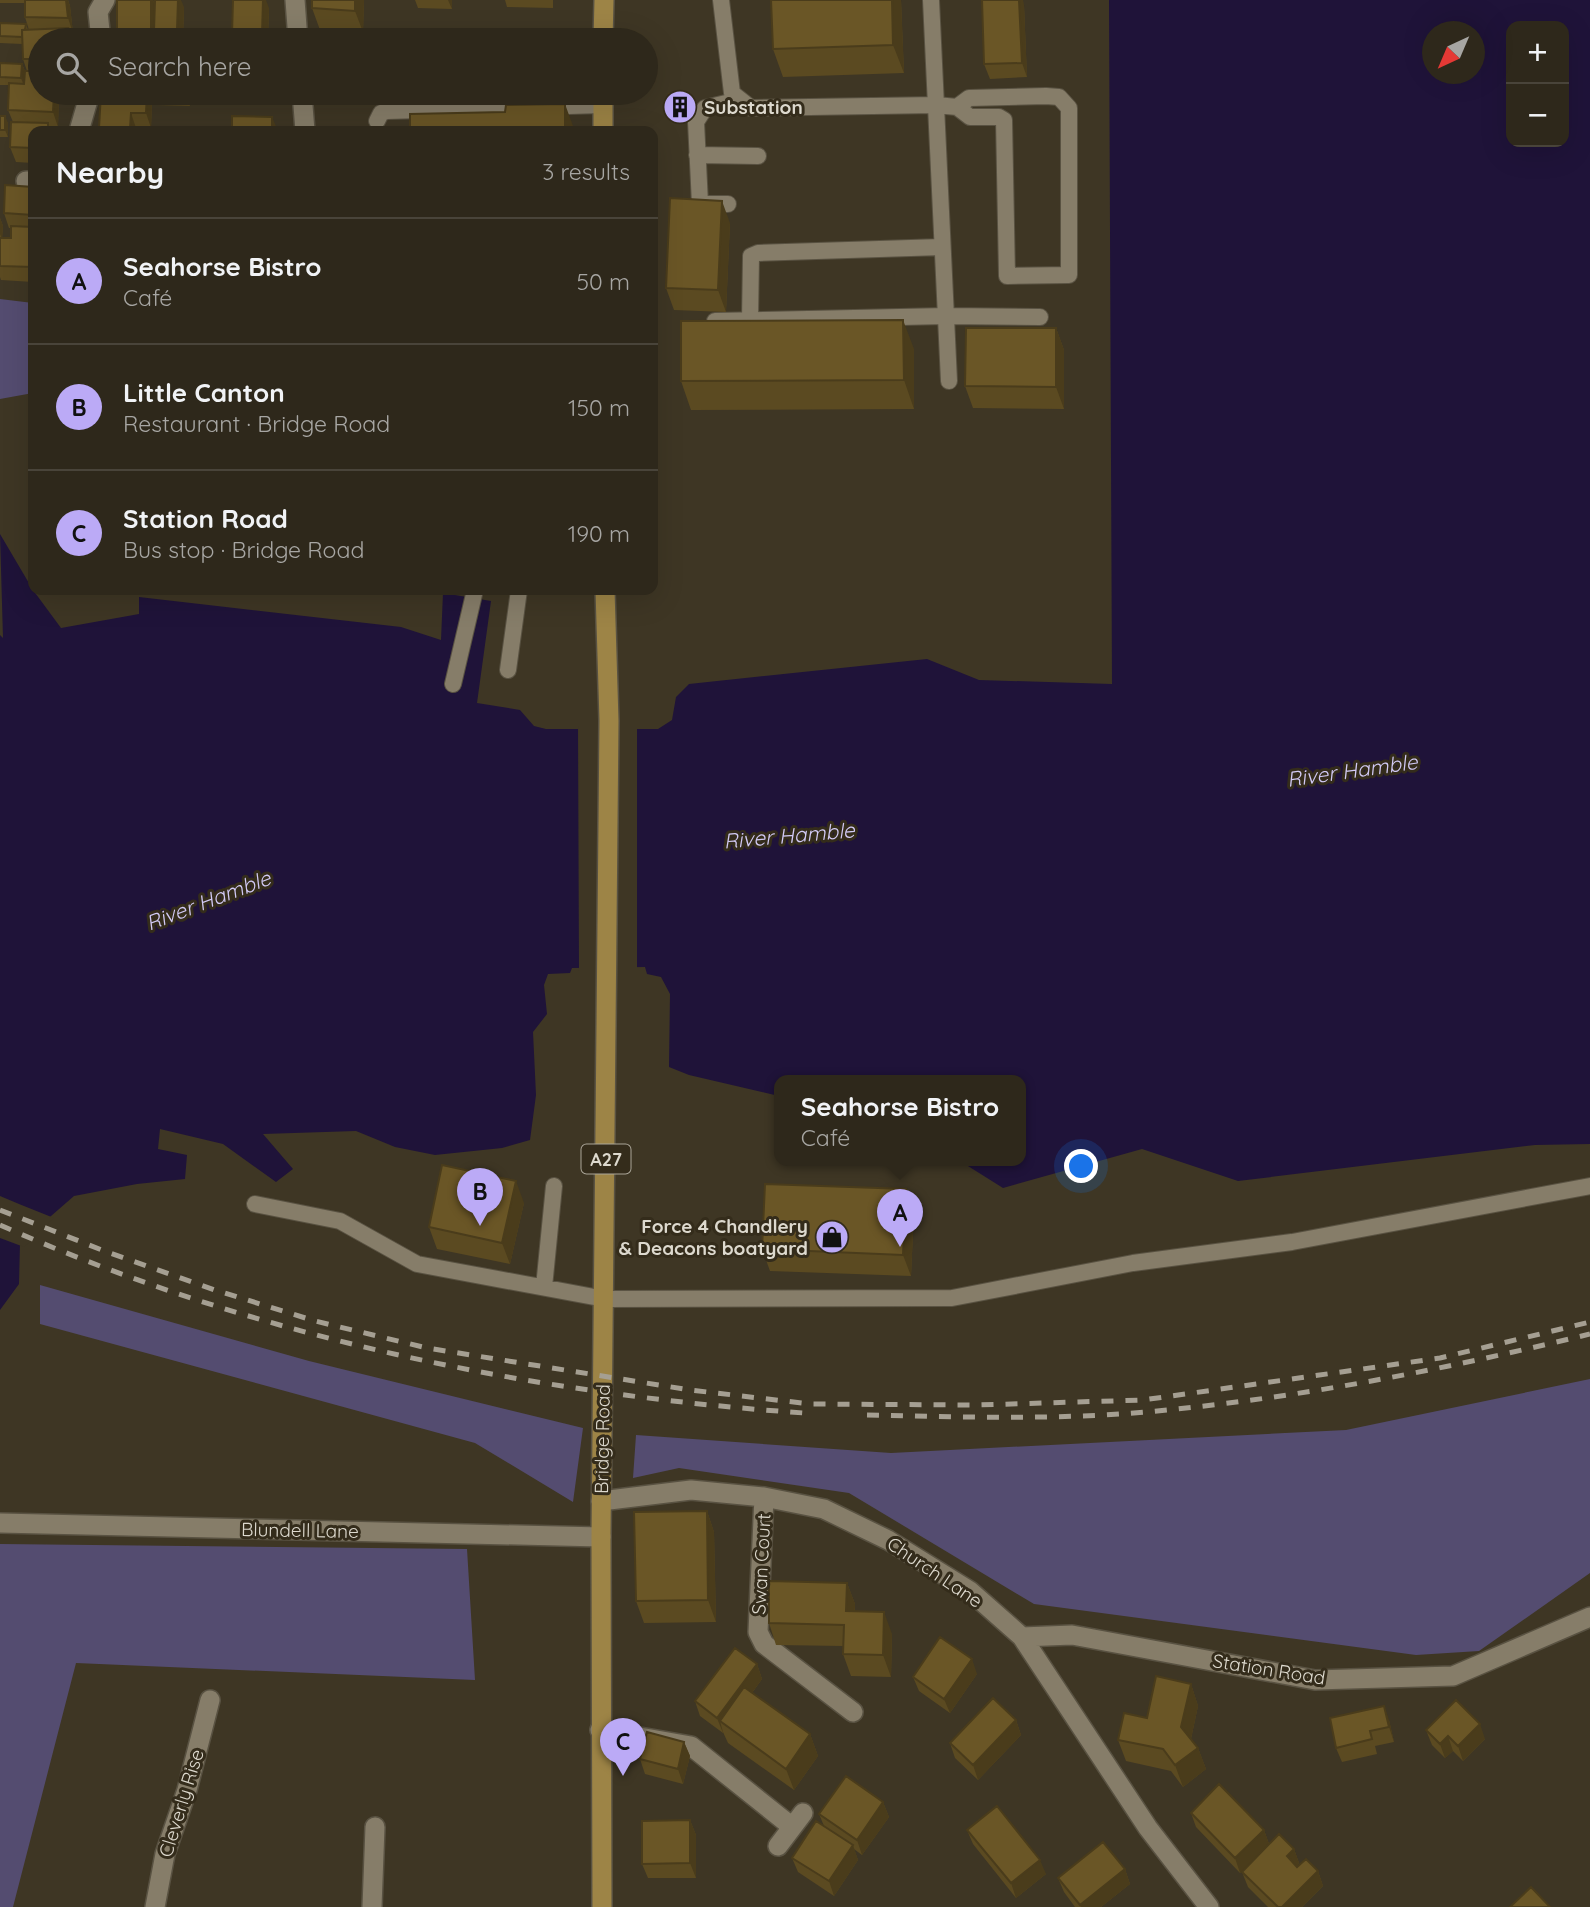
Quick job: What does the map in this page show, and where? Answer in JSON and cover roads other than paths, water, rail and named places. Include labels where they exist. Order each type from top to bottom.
[{"type":"main road","points":[[603,28],[604,0]]},
{"type":"main road","points":[[603,105],[603,126]]},
{"type":"main road","name":"Bridge Road","points":[[601,1907],[601,1501],[609,722],[605,595]]},
{"type":"street","points":[[100,28],[98,12],[105,0]]},
{"type":"street","points":[[295,0],[297,28]]},
{"type":"street","points":[[80,126],[87,105]]},
{"type":"street","points":[[303,105],[305,126]]},
{"type":"street","name":"Church Lane","points":[[601,1501],[691,1490],[764,1497],[824,1509],[888,1540],[970,1591],[1022,1637],[1148,1828],[1209,1907]]},
{"type":"street","name":"Swan Court","points":[[764,1497],[758,1632],[764,1644],[853,1712]]},
{"type":"street","name":"Blundell Lane","points":[[0,1523],[601,1537]]},
{"type":"street","name":"Station Road","points":[[1022,1637],[1073,1635],[1315,1680],[1453,1676],[1590,1617]]},
{"type":"street","name":"Cleverly Rise","points":[[155,1907],[164,1854],[187,1790],[210,1700]]},
{"type":"street","points":[[600,1730],[691,1746],[797,1819],[778,1846]]},
{"type":"street","points":[[372,1907],[375,1827]]},
{"type":"lane","points":[[721,0],[732,93],[751,108],[936,105],[957,107],[970,117],[999,117],[1004,120],[1007,276],[1069,275],[1069,108],[1059,97],[1046,96],[969,98],[957,107]]},
{"type":"lane","points":[[931,0],[949,381]]},
{"type":"lane","points":[[728,204],[699,204],[696,122],[705,108],[739,100]]},
{"type":"lane","points":[[419,105],[419,110]]},
{"type":"lane","points":[[377,121],[381,113],[387,111],[503,105]]},
{"type":"lane","points":[[697,155],[758,156]]},
{"type":"lane","points":[[750,320],[749,265],[751,256],[758,253],[942,247]]},
{"type":"lane","points":[[715,321],[946,316],[1040,317]]},
{"type":"lane","points":[[453,684],[474,595]]},
{"type":"lane","points":[[508,670],[518,595]]},
{"type":"lane","points":[[544,1287],[554,1186]]},
{"type":"lane","points":[[255,1204],[341,1221],[417,1264],[605,1299],[952,1298],[1133,1263],[1292,1242],[1590,1186]]},
{"type":"water","name":"River Hamble","points":[[1109,0],[1590,0],[1590,1144],[1535,1145],[1238,1181],[1142,1149],[1003,1188],[968,1166],[1026,1166],[1026,1075],[774,1075],[774,1095],[689,1075],[669,1067],[670,994],[661,977],[647,974],[645,967],[572,968],[570,973],[548,974],[544,985],[547,1014],[533,1032],[536,1095],[530,1140],[502,1148],[435,1155],[395,1147],[356,1131],[263,1134],[293,1169],[276,1182],[223,1144],[160,1129],[158,1149],[187,1155],[185,1179],[137,1184],[74,1196],[20,1243],[19,1284],[0,1310],[0,635],[3,638],[0,534],[28,582],[28,595],[37,595],[61,628],[139,614],[139,597],[401,627],[441,640],[443,595],[491,601],[477,703],[520,710],[534,726],[546,729],[658,729],[672,720],[676,697],[689,684],[927,659],[979,680],[1112,684]]},
{"type":"railway","points":[[0,1210],[215,1290],[315,1321],[427,1348],[690,1390],[811,1404],[977,1405],[1143,1400],[1440,1358],[1590,1322]]},
{"type":"railway","points":[[0,1225],[96,1264],[194,1299],[293,1329],[394,1354],[495,1375],[598,1391],[804,1413]]},
{"type":"railway","points":[[867,1415],[1077,1416],[1204,1406],[1370,1381],[1590,1334]]},
{"type":"place","name":"Substation","points":[[680,107]]},
{"type":"place","name":"Little Canton","points":[[480,1226]]},
{"type":"place","name":"Force 4 Chandlery & Deacons boatyard","points":[[832,1237]]},
{"type":"place","name":"Seahorse Bistro","points":[[900,1247]]},
{"type":"place","name":"Station Road","points":[[623,1776]]}]
